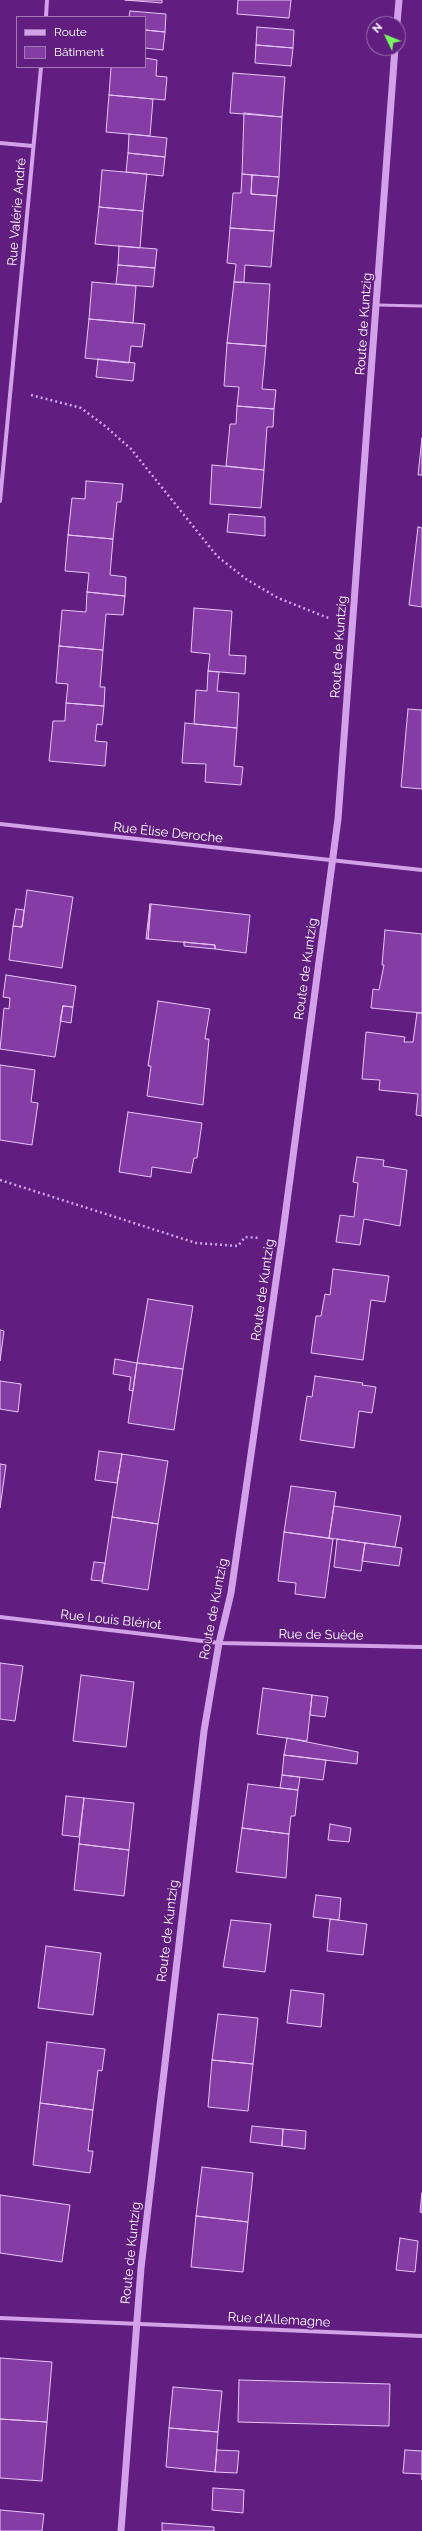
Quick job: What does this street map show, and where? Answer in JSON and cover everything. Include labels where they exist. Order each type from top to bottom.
[{"type":"street","points":[[46,16],[47,0]]},
{"type":"street","points":[[398,16],[399,0]]},
{"type":"street","name":"Route de Kuntzig","points":[[121,2531],[136,2324],[204,1731],[220,1642],[231,1592],[282,1239],[338,819],[378,305],[394,56]]},
{"type":"street","name":"Rue Valérie André","points":[[0,501],[41,68]]},
{"type":"street","points":[[0,143],[33,146]]},
{"type":"street","name":"Rue Élise Deroche","points":[[0,824],[422,870]]},
{"type":"street","name":"Rue Louis Blériot","points":[[0,1617],[220,1642]]},
{"type":"street","name":"Rue de Suède","points":[[220,1642],[422,1648]]},
{"type":"street","points":[[0,2318],[136,2324]]},
{"type":"street","name":"Rue d'Allemagne","points":[[136,2324],[422,2336]]},
{"type":"lane","points":[[378,305],[422,306]]},
{"type":"path","points":[[10,391],[54,399],[81,408],[131,449],[194,530],[223,561],[246,579],[278,598],[352,627]]},
{"type":"path","points":[[0,1180],[196,1243],[238,1246],[245,1237],[282,1239]]},
{"type":"building","points":[[125,0],[162,0],[162,3]]},
{"type":"building","points":[[238,0],[291,0],[289,18],[237,14]]},
{"type":"building","points":[[130,11],[166,14],[165,32],[146,30],[146,16],[129,16]]},
{"type":"building","points":[[257,27],[294,30],[293,48],[256,45]]},
{"type":"building","points":[[146,30],[165,32],[163,50],[146,48]]},
{"type":"building","points":[[256,45],[293,48],[291,66],[255,63]]},
{"type":"building","points":[[146,58],[157,60],[156,76],[167,77],[165,100],[109,95],[111,68],[146,68]]},
{"type":"building","points":[[233,73],[285,77],[282,117],[230,113]]},
{"type":"building","points":[[109,95],[153,99],[150,136],[106,132]]},
{"type":"building","points":[[244,113],[282,117],[279,177],[242,174]]},
{"type":"building","points":[[129,134],[167,138],[165,157],[128,153]]},
{"type":"building","points":[[128,153],[165,157],[163,176],[126,172]]},
{"type":"building","points":[[102,170],[147,174],[143,211],[99,207]]},
{"type":"building","points":[[242,174],[252,175],[251,194],[277,196],[274,231],[230,228],[233,193],[241,193]]},
{"type":"building","points":[[252,175],[279,177],[277,196],[251,194]]},
{"type":"building","points":[[99,207],[143,211],[140,248],[95,244]]},
{"type":"building","points":[[230,228],[274,231],[271,267],[245,265],[244,282],[234,282],[236,264],[227,263]]},
{"type":"building","points":[[119,246],[157,249],[155,268],[118,265]]},
{"type":"building","points":[[118,265],[155,268],[153,287],[116,284]]},
{"type":"building","points":[[92,282],[136,286],[133,323],[89,319]]},
{"type":"building","points":[[234,282],[270,284],[266,346],[227,343]]},
{"type":"building","points":[[89,319],[145,324],[142,347],[131,346],[129,363],[85,358]]},
{"type":"building","points":[[227,343],[266,346],[262,389],[276,390],[274,409],[237,406],[239,387],[224,386]]},
{"type":"building","points":[[98,359],[135,363],[133,381],[96,377]]},
{"type":"building","points":[[237,406],[274,409],[273,427],[267,427],[264,470],[226,466],[230,424],[236,424]]},
{"type":"building","points":[[422,438],[422,475],[418,475]]},
{"type":"building","points":[[212,465],[264,470],[261,508],[210,504]]},
{"type":"building","points":[[86,481],[123,484],[121,502],[117,502],[113,539],[68,535],[72,498],[85,499]]},
{"type":"building","points":[[229,514],[265,517],[265,536],[227,532]]},
{"type":"building","points":[[418,527],[422,528],[422,607],[409,605]]},
{"type":"building","points":[[68,535],[113,539],[110,575],[126,577],[125,596],[87,592],[89,573],[65,571]]},
{"type":"building","points":[[87,592],[125,596],[123,615],[106,614],[103,650],[59,646],[62,610],[86,612]]},
{"type":"building","points":[[194,608],[232,611],[229,655],[246,656],[245,674],[208,671],[210,654],[191,652]]},
{"type":"building","points":[[59,646],[103,650],[100,687],[105,687],[104,706],[66,703],[68,684],[56,683]]},
{"type":"building","points":[[208,671],[219,672],[217,691],[239,693],[237,728],[194,724],[196,690],[207,691]]},
{"type":"building","points":[[66,703],[104,706],[102,725],[97,724],[95,741],[107,742],[105,766],[49,761],[53,721],[65,721]]},
{"type":"building","points":[[408,709],[422,710],[422,789],[401,787]]},
{"type":"building","points":[[185,723],[237,728],[234,766],[243,767],[241,785],[205,782],[206,764],[182,763]]},
{"type":"building","points":[[27,890],[73,897],[62,968],[9,960],[13,926],[22,927]]},
{"type":"building","points":[[150,904],[148,939],[146,939]]},
{"type":"building","points":[[151,904],[250,915],[246,953],[215,949],[215,945],[148,939]]},
{"type":"building","points":[[16,909],[24,910],[22,927],[13,926]]},
{"type":"building","points":[[385,930],[422,934],[422,1013],[371,1008],[373,989],[379,990],[384,965],[382,965]]},
{"type":"building","points":[[184,942],[215,945],[215,949],[184,946]]},
{"type":"building","points":[[6,975],[76,986],[73,1007],[63,1006],[55,1057],[0,1049],[4,1008],[9,1009],[10,998],[3,997]]},
{"type":"building","points":[[158,1001],[210,1009],[205,1039],[209,1039],[203,1105],[147,1096],[151,1066],[148,1066]]},
{"type":"building","points":[[63,1006],[73,1007],[71,1023],[60,1021]]},
{"type":"building","points":[[417,1013],[422,1013],[422,1116],[416,1115],[418,1094],[379,1090],[380,1080],[362,1079],[366,1032],[405,1037],[404,1042],[413,1042]]},
{"type":"building","points":[[0,1065],[35,1070],[31,1102],[38,1103],[32,1145],[0,1140]]},
{"type":"building","points":[[128,1112],[202,1123],[197,1158],[194,1158],[191,1173],[152,1167],[151,1177],[119,1172]]},
{"type":"building","points":[[357,1157],[384,1160],[383,1166],[407,1170],[400,1226],[364,1219],[360,1245],[336,1242],[340,1215],[354,1217],[358,1183],[353,1182]]},
{"type":"building","points":[[333,1269],[389,1276],[385,1302],[371,1300],[363,1360],[311,1353],[316,1316],[321,1316],[325,1294],[330,1295]]},
{"type":"building","points":[[148,1299],[193,1306],[183,1369],[137,1363]]},
{"type":"building","points":[[0,1330],[4,1331],[0,1361]]},
{"type":"building","points":[[115,1359],[137,1363],[133,1391],[129,1390],[131,1377],[113,1374]]},
{"type":"building","points":[[137,1363],[183,1369],[174,1430],[128,1423]]},
{"type":"building","points":[[315,1376],[363,1383],[362,1385],[376,1387],[372,1413],[359,1411],[354,1448],[300,1440],[307,1396],[312,1397]]},
{"type":"building","points":[[0,1381],[21,1384],[18,1412],[0,1409]]},
{"type":"building","points":[[99,1451],[122,1454],[117,1483],[95,1480]]},
{"type":"building","points":[[122,1454],[168,1461],[158,1524],[112,1517]]},
{"type":"building","points":[[0,1464],[6,1465],[0,1508]]},
{"type":"building","points":[[291,1486],[336,1492],[329,1538],[284,1532]]},
{"type":"building","points":[[334,1506],[401,1516],[395,1547],[329,1538]]},
{"type":"building","points":[[112,1517],[158,1524],[148,1590],[102,1583]]},
{"type":"building","points":[[284,1532],[333,1539],[325,1598],[295,1594],[296,1583],[278,1581]]},
{"type":"building","points":[[337,1539],[365,1543],[361,1571],[334,1567]]},
{"type":"building","points":[[365,1543],[402,1548],[399,1566],[362,1561]]},
{"type":"building","points":[[94,1562],[105,1563],[102,1581],[91,1580]]},
{"type":"building","points":[[0,1663],[23,1666],[15,1721],[0,1719]]},
{"type":"building","points":[[81,1675],[134,1682],[126,1747],[73,1741]]},
{"type":"building","points":[[263,1688],[312,1695],[307,1741],[257,1734]]},
{"type":"building","points":[[312,1695],[328,1697],[325,1717],[310,1715]]},
{"type":"building","points":[[287,1738],[358,1752],[357,1764],[284,1755]]},
{"type":"building","points":[[284,1755],[326,1760],[323,1780],[282,1775]]},
{"type":"building","points":[[282,1775],[300,1777],[298,1790],[280,1788]]},
{"type":"building","points":[[248,1784],[298,1790],[295,1816],[291,1816],[289,1834],[242,1828]]},
{"type":"building","points":[[66,1796],[84,1798],[79,1837],[62,1835]]},
{"type":"building","points":[[84,1798],[134,1803],[129,1850],[79,1844]]},
{"type":"building","points":[[330,1824],[351,1828],[349,1842],[328,1840]]},
{"type":"building","points":[[242,1828],[289,1834],[286,1878],[236,1872]]},
{"type":"building","points":[[79,1844],[129,1850],[124,1896],[74,1890]]},
{"type":"building","points":[[316,1895],[341,1898],[339,1920],[313,1917]]},
{"type":"building","points":[[330,1919],[367,1924],[363,1955],[327,1951]]},
{"type":"building","points":[[231,1920],[271,1924],[265,1972],[223,1967]]},
{"type":"building","points":[[46,1946],[101,1953],[93,2015],[38,2008]]},
{"type":"building","points":[[291,1990],[324,1994],[321,2027],[287,2023]]},
{"type":"building","points":[[218,2014],[258,2018],[253,2064],[212,2060]]},
{"type":"building","points":[[47,2042],[105,2049],[102,2071],[98,2070],[93,2110],[40,2103]]},
{"type":"building","points":[[212,2060],[253,2064],[248,2111],[208,2107]]},
{"type":"building","points":[[40,2103],[93,2110],[88,2151],[93,2151],[90,2173],[33,2165]]},
{"type":"building","points":[[252,2126],[283,2129],[282,2146],[250,2142]]},
{"type":"building","points":[[283,2129],[306,2131],[305,2149],[282,2146]]},
{"type":"building","points":[[202,2167],[253,2173],[248,2222],[196,2216]]},
{"type":"building","points":[[422,2193],[422,2213],[420,2212]]},
{"type":"building","points":[[0,2195],[70,2205],[62,2262],[0,2253]]},
{"type":"building","points":[[196,2216],[248,2222],[243,2272],[191,2267]]},
{"type":"building","points":[[400,2238],[418,2241],[415,2272],[396,2270]]},
{"type":"building","points":[[0,2358],[52,2362],[47,2422],[0,2419]]},
{"type":"building","points":[[239,2380],[390,2384],[389,2426],[238,2422]]},
{"type":"building","points":[[173,2387],[222,2391],[218,2432],[169,2428]]},
{"type":"building","points":[[0,2419],[47,2422],[42,2481],[0,2478]]},
{"type":"building","points":[[169,2428],[218,2432],[215,2472],[166,2467]]},
{"type":"building","points":[[217,2450],[239,2451],[237,2473],[215,2472]]},
{"type":"building","points":[[405,2450],[422,2451],[422,2474],[403,2473]]},
{"type":"building","points":[[213,2488],[244,2490],[243,2513],[212,2510]]},
{"type":"building","points":[[0,2510],[44,2514],[42,2531],[0,2531]]},
{"type":"building","points":[[162,2523],[214,2527],[214,2531],[162,2531]]}]
